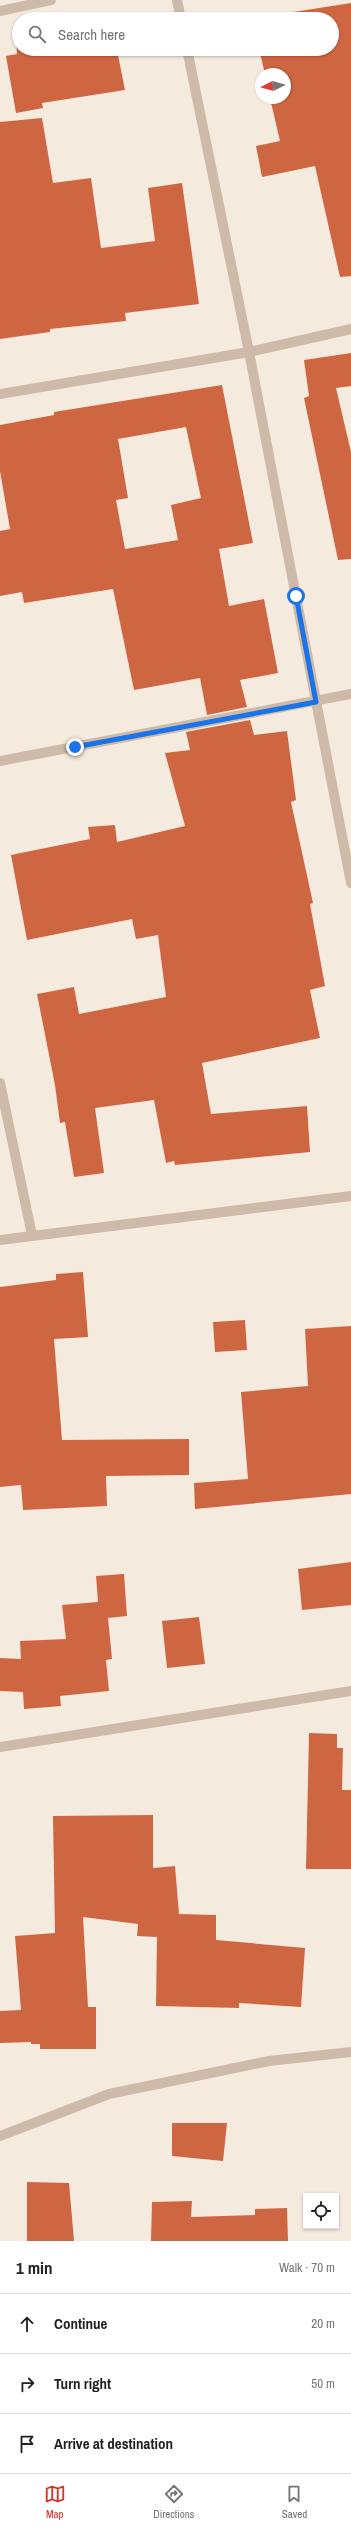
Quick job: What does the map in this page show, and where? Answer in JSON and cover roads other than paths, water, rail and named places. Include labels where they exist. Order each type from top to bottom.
[{"type":"street","points":[[0,11],[51,0]]},
{"type":"street","points":[[177,0],[180,12]]},
{"type":"street","points":[[188,56],[249,352],[351,883]]},
{"type":"street","points":[[0,394],[249,352],[351,329]]},
{"type":"street","points":[[0,761],[316,702],[351,694]]},
{"type":"street","points":[[0,1083],[32,1235]]},
{"type":"street","points":[[0,1240],[351,1196]]},
{"type":"street","points":[[0,1747],[351,1691]]},
{"type":"street","points":[[0,2136],[109,2094],[269,2061],[351,2052]]}]
